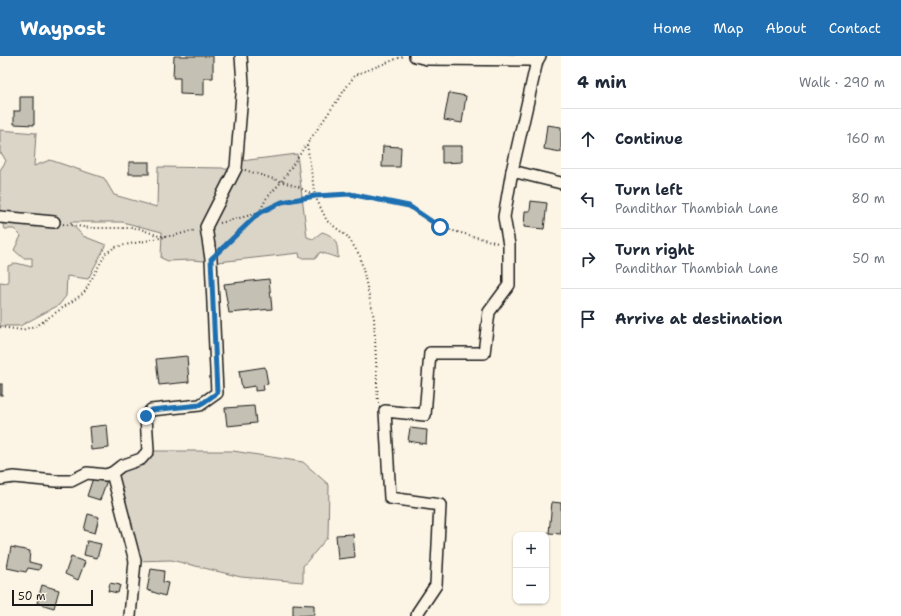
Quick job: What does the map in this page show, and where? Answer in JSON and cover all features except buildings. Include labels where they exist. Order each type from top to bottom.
[{"type":"street","points":[[0,479],[14,477],[55,482],[71,481],[87,473],[106,475],[112,473],[121,466],[141,459],[148,451],[146,416],[151,410],[200,405],[217,393],[211,259],[206,227],[236,168],[242,83],[241,56]]},
{"type":"street","points":[[416,56],[427,59],[529,60],[538,58],[512,171],[504,217],[509,245],[509,285],[489,312],[484,353],[430,354],[425,415],[385,411],[390,498],[440,505],[436,585],[418,612],[417,616]]},
{"type":"street","points":[[512,171],[561,183]]},
{"type":"street","points":[[0,217],[54,222]]},
{"type":"street","points":[[112,473],[135,561],[130,616]]},
{"type":"path","points":[[211,259],[259,213],[266,199],[282,181],[355,75],[404,56]]},
{"type":"path","points":[[307,144],[315,196],[327,221],[348,237],[360,256],[374,318],[378,405],[385,411]]},
{"type":"path","points":[[236,168],[299,187],[315,196]]},
{"type":"path","points":[[0,328],[22,330],[38,325],[84,293],[106,253],[115,247],[172,236],[259,213],[282,202],[315,196],[350,194],[409,206],[440,227],[509,245]]},
{"type":"path","points":[[54,222],[90,228],[138,228],[159,236],[172,236]]},
{"type":"shaded area","points":[[0,130],[36,133],[34,166],[50,160],[104,178],[114,195],[157,207],[158,167],[228,169],[241,161],[297,154],[307,237],[313,239],[322,232],[333,238],[337,245],[338,258],[320,252],[316,258],[300,258],[299,253],[218,262],[191,260],[168,261],[161,258],[162,232],[122,222],[70,222],[83,236],[106,245],[88,279],[67,276],[66,296],[59,305],[20,326],[0,326],[0,282],[8,283],[8,266],[16,263],[32,267],[32,258],[23,258],[14,250],[21,236],[14,229],[5,229],[0,219],[0,170],[6,161],[0,153]]},
{"type":"shaded area","points":[[148,451],[233,451],[303,462],[329,485],[328,537],[303,566],[303,582],[241,577],[171,560],[135,561],[112,473]]},
{"type":"route","points":[[146,416],[151,410],[200,405],[217,393],[211,259],[259,213],[282,202],[315,196],[350,194],[409,206],[440,227]]}]
